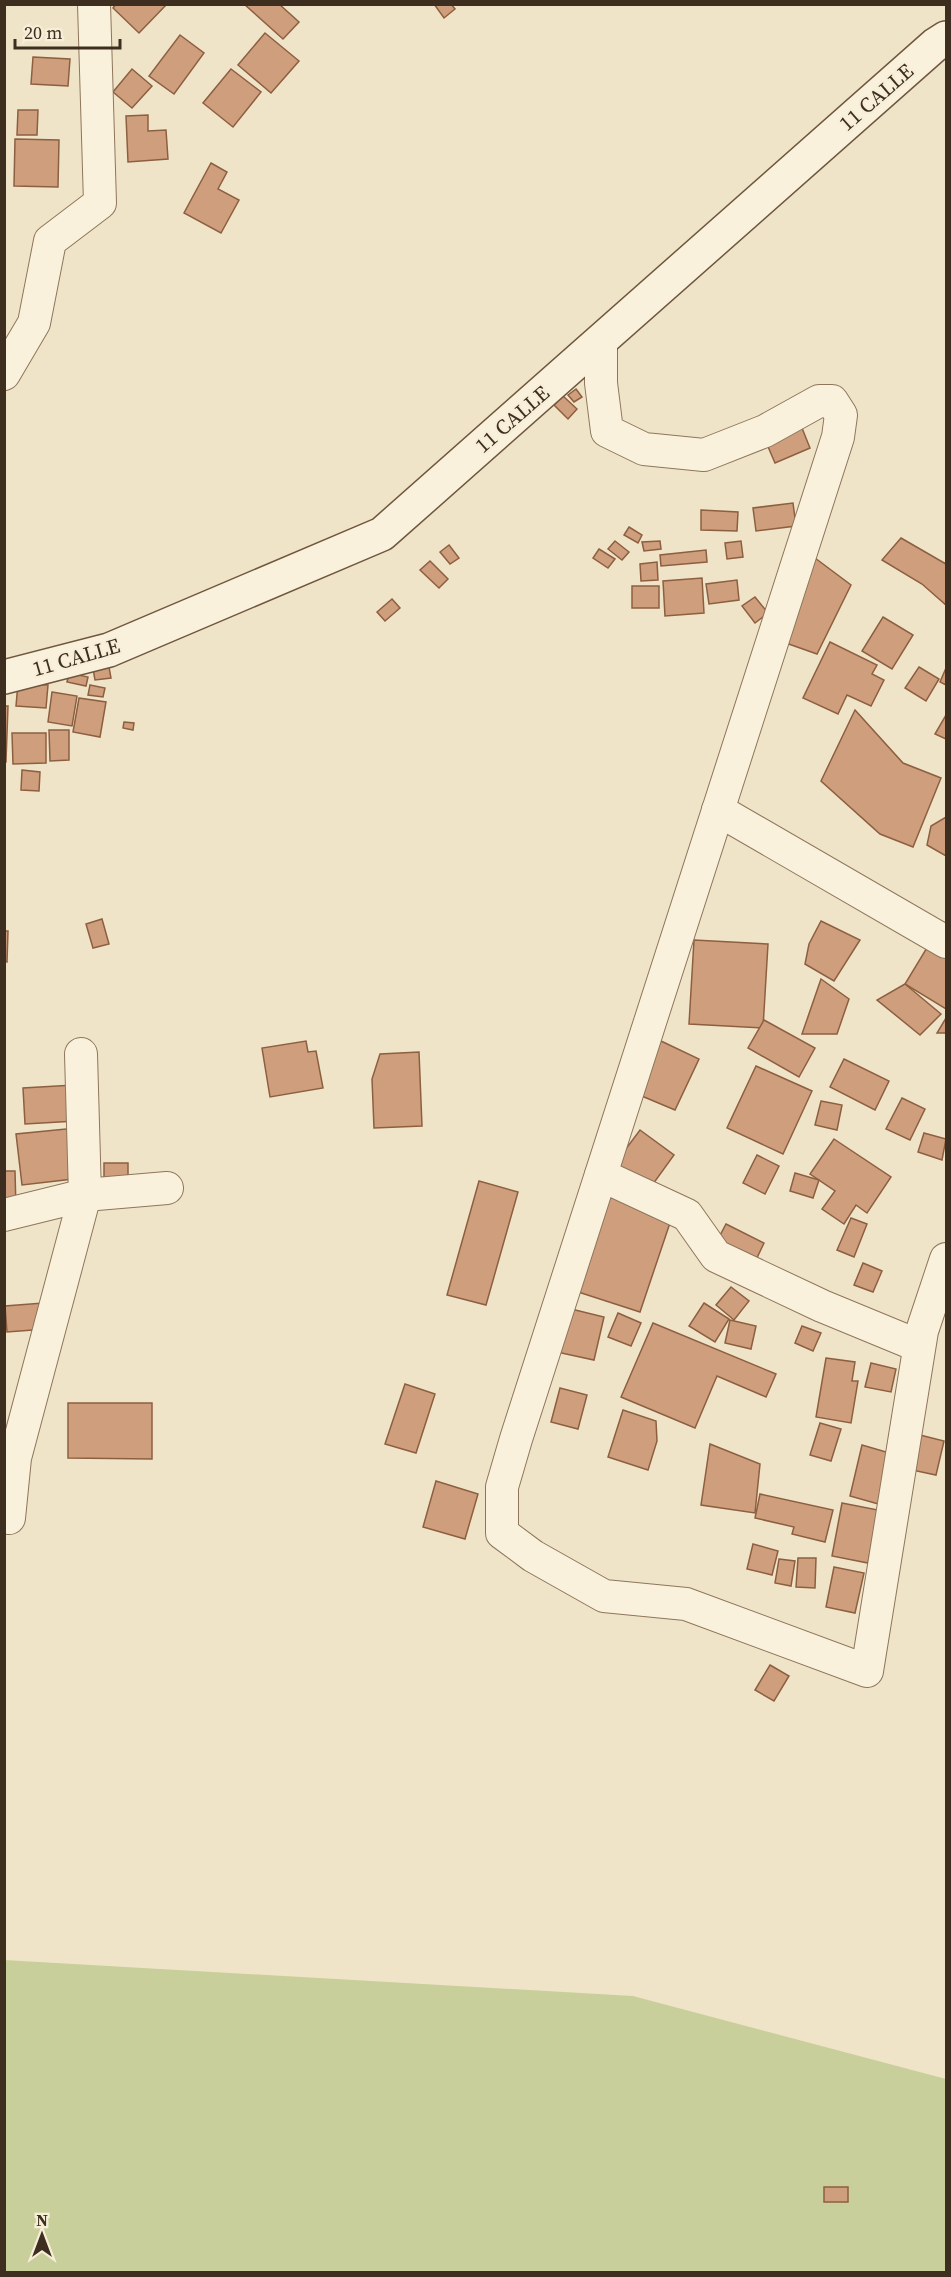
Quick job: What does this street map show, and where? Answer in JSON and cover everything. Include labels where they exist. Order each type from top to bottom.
[{"type":"street","points":[[4,374],[34,323],[50,241],[100,203],[94,4]]},
{"type":"street","name":"11 CALLE","points":[[4,677],[109,650],[382,534],[935,45],[946,38]]},
{"type":"street","points":[[600,341],[601,383],[607,431],[644,449],[704,455],[765,431],[819,401],[831,401],[841,415],[838,437],[502,1487],[502,1533],[533,1556],[604,1596],[686,1604],[867,1671],[919,1346],[946,1259]]},
{"type":"street","points":[[718,810],[946,942]]},
{"type":"street","points":[[9,1518],[15,1458],[85,1195],[81,1054]]},
{"type":"street","points":[[600,1175],[687,1215],[716,1256],[822,1306],[919,1346]]},
{"type":"street","points":[[4,1215],[85,1195],[167,1188]]},
{"type":"green space","points":[[4,1960],[633,1996],[946,2079],[946,2272],[5,2272]]},
{"type":"building","points":[[116,4],[167,4],[139,33],[113,8]]},
{"type":"building","points":[[244,4],[279,4],[299,22],[283,39]]},
{"type":"building","points":[[434,4],[451,4],[455,9],[444,18]]},
{"type":"building","points":[[265,33],[299,61],[271,93],[238,65]]},
{"type":"building","points":[[180,35],[204,53],[174,94],[149,76]]},
{"type":"building","points":[[33,57],[70,59],[68,86],[31,84]]},
{"type":"building","points":[[132,69],[152,86],[132,108],[113,92]]},
{"type":"building","points":[[231,69],[261,92],[233,127],[203,103]]},
{"type":"building","points":[[18,110],[38,110],[37,135],[17,135]]},
{"type":"building","points":[[148,115],[148,131],[166,130],[168,159],[128,162],[126,116]]},
{"type":"building","points":[[15,139],[59,140],[58,187],[14,186]]},
{"type":"building","points":[[211,163],[227,172],[218,189],[239,200],[221,233],[184,213]]},
{"type":"building","points":[[576,389],[582,397],[574,402],[568,395]]},
{"type":"building","points":[[563,396],[577,409],[568,419],[554,405]]},
{"type":"building","points":[[802,428],[810,448],[775,463],[766,442]]},
{"type":"building","points":[[793,503],[796,526],[756,531],[753,508]]},
{"type":"building","points":[[701,510],[738,512],[737,531],[701,530]]},
{"type":"building","points":[[629,527],[642,535],[638,543],[624,535]]},
{"type":"building","points":[[901,538],[946,564],[946,605],[922,584],[882,560]]},
{"type":"building","points":[[615,541],[629,552],[622,560],[608,549]]},
{"type":"building","points":[[660,541],[661,549],[644,551],[642,542]]},
{"type":"building","points":[[741,541],[743,557],[727,559],[725,543]]},
{"type":"building","points":[[449,545],[459,558],[450,564],[440,552]]},
{"type":"building","points":[[599,549],[615,559],[608,568],[593,558]]},
{"type":"building","points":[[706,550],[707,562],[661,566],[660,555]]},
{"type":"building","points":[[815,558],[851,585],[817,654],[783,642]]},
{"type":"building","points":[[430,561],[448,579],[439,588],[420,570]]},
{"type":"building","points":[[657,562],[658,580],[641,581],[640,564]]},
{"type":"building","points":[[702,578],[704,613],[665,616],[663,581]]},
{"type":"building","points":[[737,580],[739,600],[709,604],[706,584]]},
{"type":"building","points":[[632,586],[659,586],[659,608],[632,608]]},
{"type":"building","points":[[755,597],[768,613],[755,623],[742,606]]},
{"type":"building","points":[[392,599],[400,608],[385,621],[377,612]]},
{"type":"building","points":[[883,617],[913,635],[892,669],[862,651]]},
{"type":"building","points":[[830,642],[877,665],[872,674],[884,680],[871,706],[847,695],[838,714],[803,698]]},
{"type":"building","points":[[109,667],[111,678],[95,680],[93,669]]},
{"type":"building","points":[[919,667],[939,679],[926,701],[905,688]]},
{"type":"building","points":[[946,668],[946,685],[940,682]]},
{"type":"building","points":[[69,673],[88,677],[86,686],[67,682]]},
{"type":"building","points":[[18,683],[48,685],[46,708],[16,706]]},
{"type":"building","points":[[90,685],[105,688],[103,697],[88,695]]},
{"type":"building","points":[[52,692],[77,696],[72,726],[48,722]]},
{"type":"building","points":[[79,698],[106,702],[100,737],[73,732]]},
{"type":"building","points":[[4,706],[8,706],[6,762],[4,762]]},
{"type":"building","points":[[855,710],[903,763],[941,778],[913,847],[880,834],[821,781]]},
{"type":"building","points":[[946,715],[946,739],[935,734]]},
{"type":"building","points":[[124,722],[134,723],[133,730],[123,728]]},
{"type":"building","points":[[49,730],[69,730],[69,760],[50,761]]},
{"type":"building","points":[[12,733],[46,733],[46,763],[13,764]]},
{"type":"building","points":[[22,770],[40,772],[39,791],[21,790]]},
{"type":"building","points":[[946,817],[946,856],[927,845],[931,826]]},
{"type":"building","points":[[102,919],[109,944],[93,948],[86,924]]},
{"type":"building","points":[[821,921],[860,940],[834,981],[805,964],[809,944]]},
{"type":"building","points":[[4,931],[8,931],[7,962],[4,961]]},
{"type":"building","points":[[694,940],[768,944],[763,1028],[689,1024]]},
{"type":"building","points":[[928,946],[946,957],[946,1009],[905,984]]},
{"type":"building","points":[[821,979],[849,999],[837,1034],[802,1034]]},
{"type":"building","points":[[905,984],[941,1014],[920,1035],[877,1000]]},
{"type":"building","points":[[946,1018],[946,1033],[937,1033]]},
{"type":"building","points":[[764,1020],[815,1048],[799,1077],[748,1048]]},
{"type":"building","points":[[306,1041],[308,1052],[316,1051],[323,1088],[270,1097],[262,1048]]},
{"type":"building","points":[[661,1041],[699,1059],[675,1110],[637,1094]]},
{"type":"building","points":[[419,1052],[422,1126],[374,1128],[372,1079],[380,1054]]},
{"type":"building","points":[[844,1059],[889,1081],[875,1110],[830,1087]]},
{"type":"building","points":[[756,1066],[812,1091],[783,1154],[727,1128]]},
{"type":"building","points":[[74,1085],[76,1121],[25,1124],[23,1088]]},
{"type":"building","points":[[902,1098],[925,1109],[910,1140],[886,1129]]},
{"type":"building","points":[[821,1101],[842,1105],[837,1130],[815,1125]]},
{"type":"building","points":[[76,1128],[82,1178],[22,1185],[16,1134]]},
{"type":"building","points":[[640,1130],[674,1155],[648,1191],[613,1166]]},
{"type":"building","points":[[924,1133],[946,1139],[942,1160],[918,1152]]},
{"type":"building","points":[[834,1139],[891,1177],[867,1213],[856,1205],[844,1224],[822,1209],[835,1191],[810,1174]]},
{"type":"building","points":[[757,1155],[779,1166],[765,1194],[743,1183]]},
{"type":"building","points":[[104,1163],[128,1163],[128,1185],[104,1185]]},
{"type":"building","points":[[4,1171],[15,1171],[16,1209],[4,1210]]},
{"type":"building","points":[[795,1173],[819,1180],[813,1198],[790,1191]]},
{"type":"building","points":[[479,1181],[518,1192],[486,1305],[447,1295]]},
{"type":"building","points":[[605,1192],[673,1214],[640,1312],[572,1290]]},
{"type":"building","points":[[851,1218],[867,1224],[854,1257],[837,1250]]},
{"type":"building","points":[[726,1224],[764,1243],[755,1262],[716,1243]]},
{"type":"building","points":[[863,1263],[882,1271],[873,1292],[854,1285]]},
{"type":"building","points":[[731,1287],[749,1301],[734,1320],[716,1305]]},
{"type":"building","points":[[43,1303],[46,1329],[7,1332],[5,1306]]},
{"type":"building","points":[[704,1303],[729,1319],[715,1342],[689,1326]]},
{"type":"building","points":[[563,1307],[604,1317],[594,1360],[552,1351]]},
{"type":"building","points":[[618,1313],[641,1323],[631,1346],[608,1337]]},
{"type":"building","points":[[730,1320],[756,1326],[751,1349],[725,1343]]},
{"type":"building","points":[[653,1323],[776,1374],[766,1397],[717,1376],[695,1428],[621,1397]]},
{"type":"building","points":[[802,1326],[821,1333],[813,1351],[795,1343]]},
{"type":"building","points":[[826,1358],[855,1362],[852,1381],[858,1381],[851,1423],[816,1417]]},
{"type":"building","points":[[871,1363],[896,1369],[891,1392],[865,1387]]},
{"type":"building","points":[[405,1384],[435,1394],[416,1453],[385,1444]]},
{"type":"building","points":[[560,1388],[587,1395],[578,1429],[551,1422]]},
{"type":"building","points":[[68,1403],[152,1403],[152,1459],[68,1458]]},
{"type":"building","points":[[623,1410],[656,1421],[657,1441],[648,1470],[608,1457]]},
{"type":"building","points":[[820,1423],[841,1429],[831,1461],[810,1455]]},
{"type":"building","points":[[920,1435],[944,1441],[936,1475],[912,1470]]},
{"type":"building","points":[[710,1444],[760,1464],[755,1513],[701,1505]]},
{"type":"building","points":[[862,1445],[893,1454],[882,1505],[850,1496]]},
{"type":"building","points":[[436,1481],[478,1494],[465,1539],[423,1527]]},
{"type":"building","points":[[760,1494],[833,1510],[825,1542],[792,1534],[794,1527],[755,1518]]},
{"type":"building","points":[[842,1503],[878,1510],[868,1563],[832,1556]]},
{"type":"building","points":[[753,1544],[778,1551],[772,1575],[747,1569]]},
{"type":"building","points":[[798,1558],[816,1558],[815,1588],[796,1587]]},
{"type":"building","points":[[779,1559],[795,1561],[791,1586],[775,1583]]},
{"type":"building","points":[[834,1567],[864,1573],[855,1613],[826,1607]]},
{"type":"building","points":[[770,1665],[789,1676],[774,1701],[755,1690]]},
{"type":"building","points":[[824,2187],[848,2187],[848,2202],[824,2202]]}]
